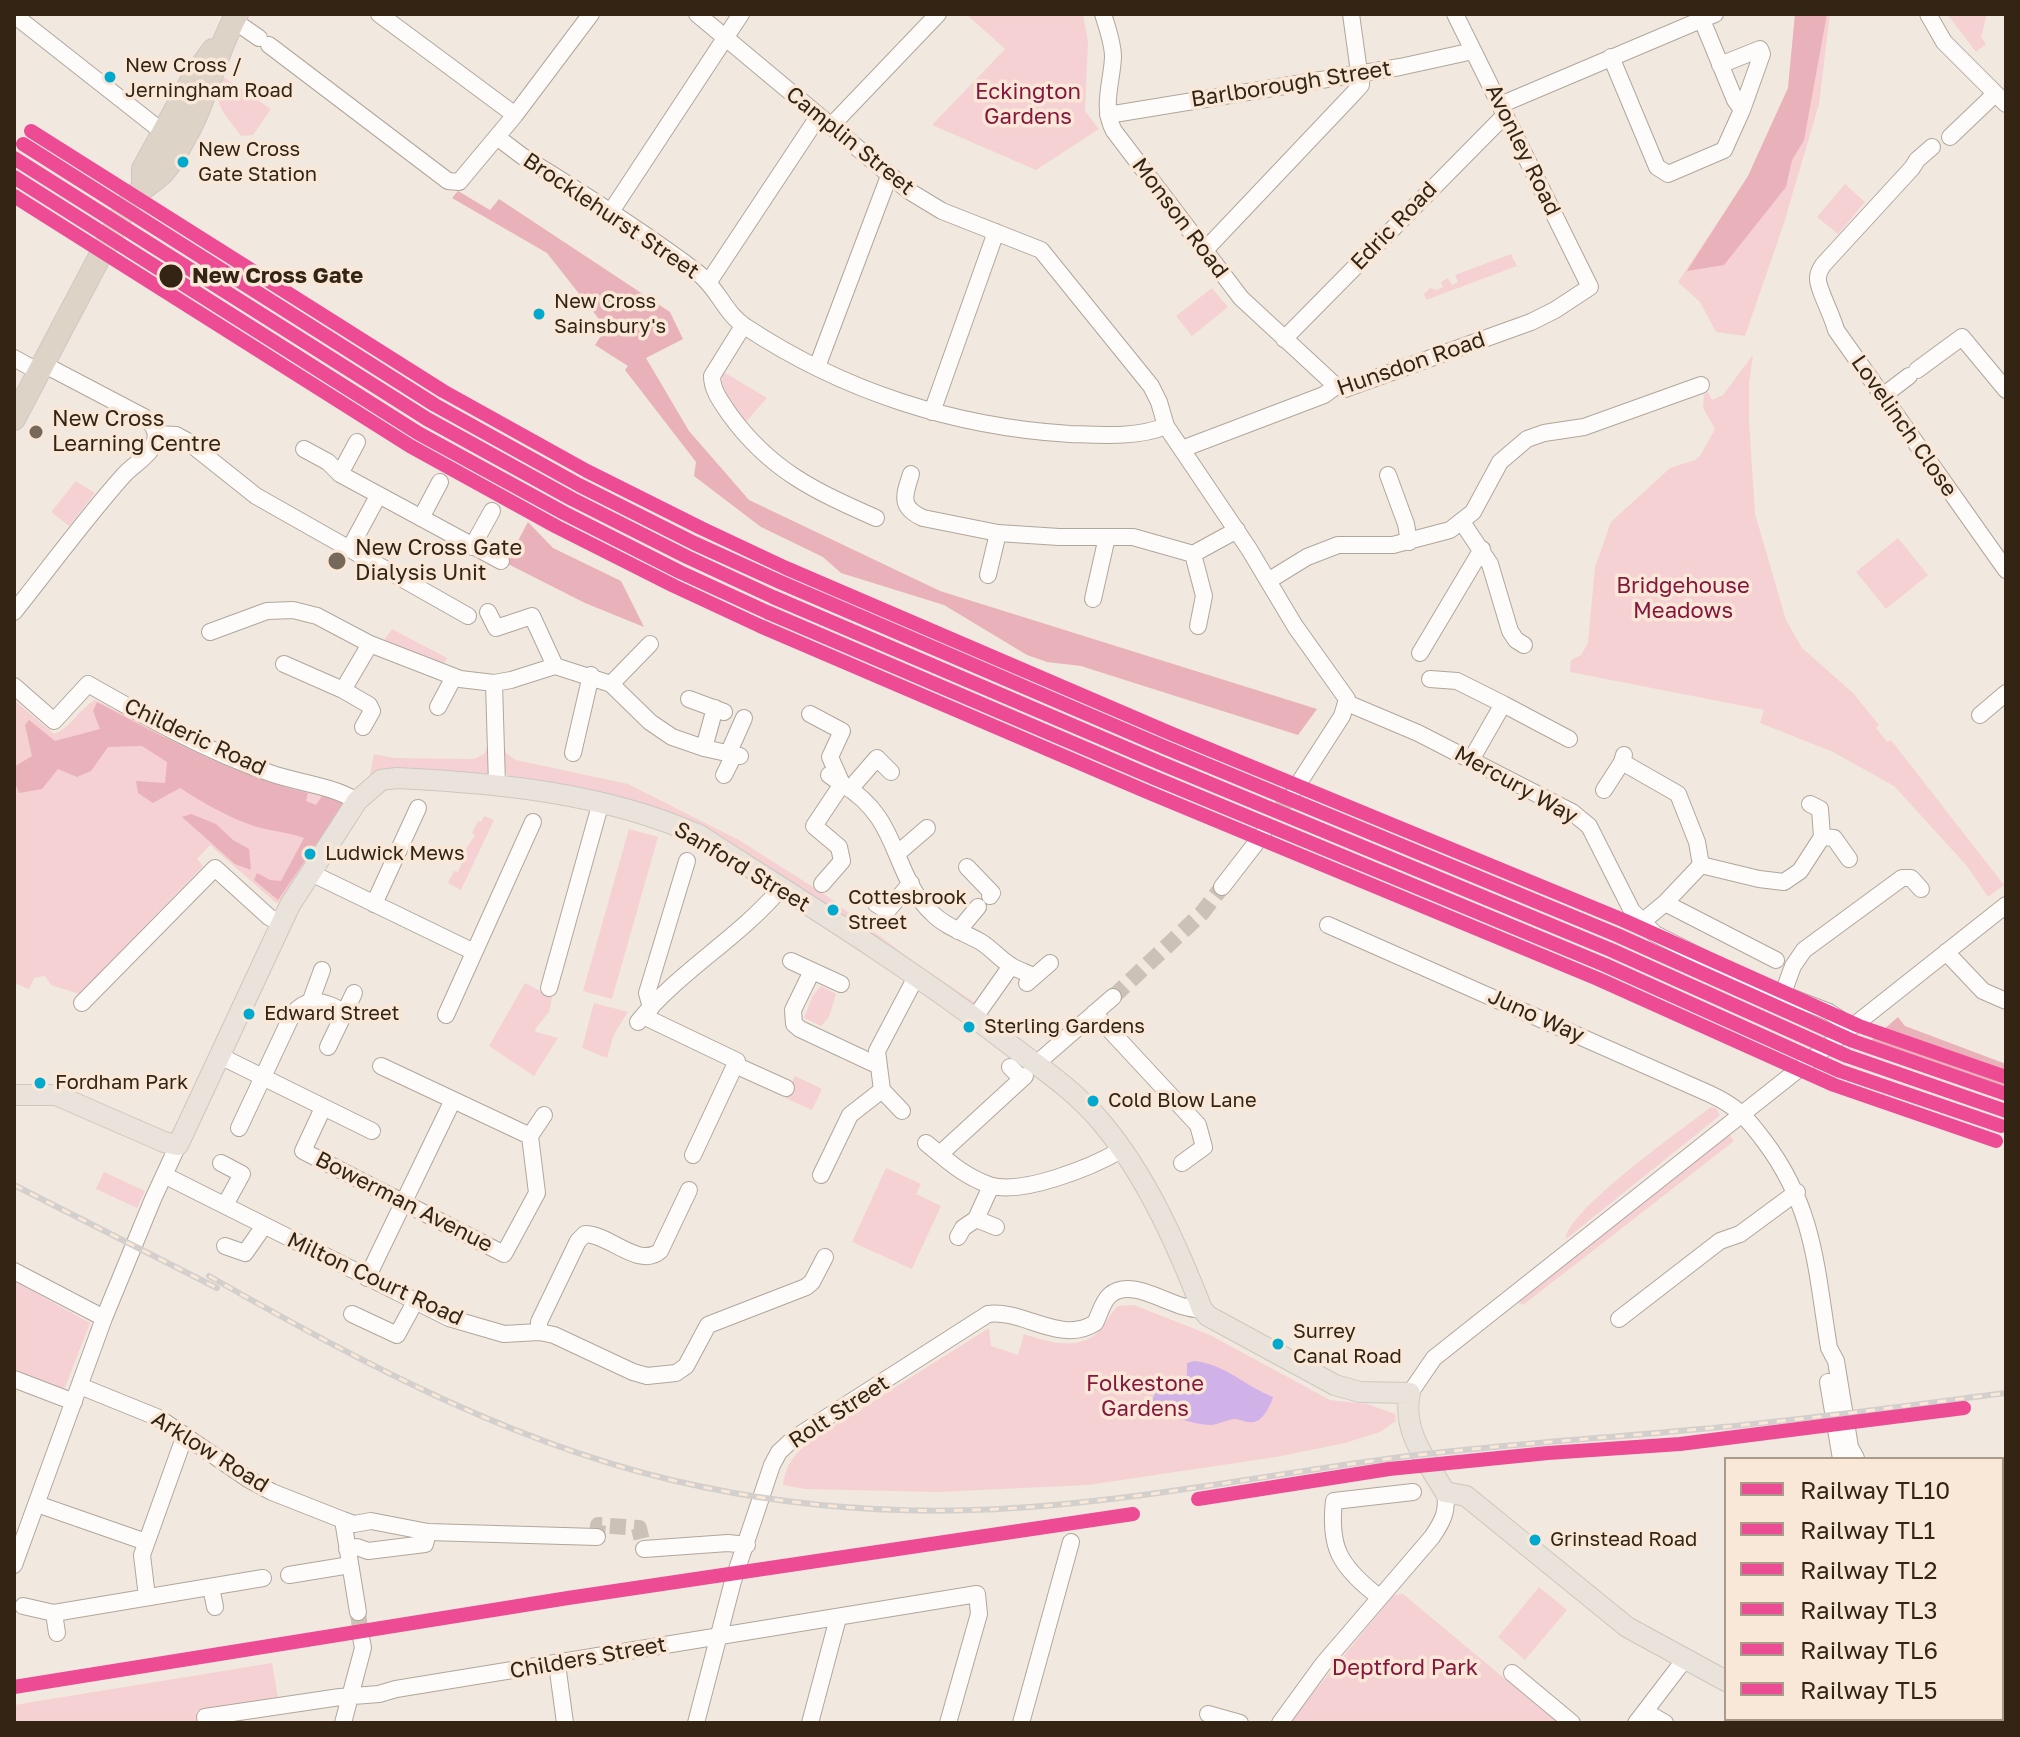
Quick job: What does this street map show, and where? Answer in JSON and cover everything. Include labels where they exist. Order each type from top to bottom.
[{"type":"highway","points":[[143,185],[143,169],[203,61],[231,25]]},
{"type":"highway","points":[[14,419],[126,207],[143,185],[160,176],[188,131],[231,25]]},
{"type":"main road","name":"Sanford Street","points":[[178,1145],[220,1056],[275,920],[311,873],[357,801],[381,780],[397,778],[497,785],[601,802],[664,820],[699,835],[975,1017],[1023,1072],[1061,1083],[1102,1123],[1164,1225],[1202,1309]]},
{"type":"main road","points":[[14,1095],[56,1095],[164,1142],[178,1145]]},
{"type":"main road","points":[[1202,1309],[1214,1320],[1335,1385],[1360,1392],[1410,1393],[1407,1405],[1409,1426],[1445,1492],[1466,1496],[1627,1627],[1724,1680]]},
{"type":"street","points":[[379,14],[515,115]]},
{"type":"street","points":[[231,25],[264,41],[448,181],[459,182],[515,115],[591,14]]},
{"type":"street","name":"Camplin Street","points":[[697,14],[889,176],[942,211],[1031,245],[1048,256],[1151,386],[1166,426]]},
{"type":"street","points":[[610,213],[741,14]]},
{"type":"street","points":[[708,283],[824,122],[938,14]]},
{"type":"street","points":[[1103,14],[1113,54],[1108,115]]},
{"type":"street","points":[[1205,250],[1358,88],[1360,72],[1351,14]]},
{"type":"street","name":"Avonley Road","points":[[1455,14],[1590,287]]},
{"type":"street","points":[[1928,14],[1943,40],[2000,99],[1950,137]]},
{"type":"street","points":[[14,15],[164,133]]},
{"type":"street","points":[[1708,17],[1720,65],[1742,110]]},
{"type":"street","name":"Edric Road","points":[[1284,339],[1499,118],[1503,110],[1611,57],[1708,17]]},
{"type":"street","points":[[1611,57],[1657,167],[1663,172],[1675,172],[1719,154],[1728,144],[1762,54],[1760,49],[1720,65]]},
{"type":"street","name":"Barlborough Street","points":[[1108,115],[1412,65],[1473,51]]},
{"type":"street","name":"Monson Road","points":[[1108,115],[1110,124],[1122,141],[1241,298],[1336,386]]},
{"type":"street","name":"Brocklehurst Street","points":[[497,137],[708,283],[743,326],[817,367],[872,392],[932,412],[989,426],[1055,433],[1115,434],[1166,426]]},
{"type":"street","name":"Lovelinch Close","points":[[1932,147],[1823,265],[1817,275],[1818,282],[1833,314],[1836,330],[2006,570]]},
{"type":"street","points":[[817,367],[889,176]]},
{"type":"street","points":[[932,412],[996,232]]},
{"type":"street","name":"Hunsdon Road","points":[[1182,449],[1324,395],[1336,386],[1345,389],[1531,322],[1590,287]]},
{"type":"street","points":[[743,326],[712,376],[712,384],[721,402],[740,429],[773,463],[807,487],[876,518]]},
{"type":"street","points":[[1884,395],[1962,337],[2006,390]]},
{"type":"street","points":[[14,358],[144,417],[156,434],[156,443],[151,451],[109,492],[14,612]]},
{"type":"street","points":[[1268,581],[1307,557],[1338,545],[1378,546],[1438,535],[1462,522],[1481,501],[1500,462],[1527,439],[1584,427],[1701,385]]},
{"type":"street","points":[[1166,426],[1237,530],[1302,637],[1345,694],[1347,703],[1329,738],[1295,789]]},
{"type":"street","points":[[156,434],[176,435],[187,441],[256,496],[468,616]]},
{"type":"street","points":[[340,474],[357,442]]},
{"type":"street","points":[[304,449],[378,496],[501,561]]},
{"type":"street","points":[[911,474],[904,494],[912,513],[998,533],[1133,537],[1193,554],[1237,530]]},
{"type":"street","points":[[1388,475],[1406,524],[1409,542]]},
{"type":"street","points":[[421,518],[440,482]]},
{"type":"street","points":[[350,548],[378,496]]},
{"type":"street","points":[[472,547],[492,511]]},
{"type":"street","points":[[1462,522],[1490,564],[1510,631],[1524,645]]},
{"type":"street","points":[[988,575],[998,533]]},
{"type":"street","points":[[1093,599],[1107,537]]},
{"type":"street","points":[[1420,653],[1482,549]]},
{"type":"street","points":[[1193,554],[1204,596],[1198,626]]},
{"type":"street","points":[[210,632],[267,611],[293,610],[317,616],[370,644],[454,677],[494,683],[555,666],[591,675],[611,684],[650,722],[672,737],[734,755]]},
{"type":"street","points":[[488,612],[496,628],[532,616],[555,666]]},
{"type":"street","points":[[232,625],[240,642]]},
{"type":"street","points":[[343,690],[370,644]]},
{"type":"street","points":[[611,684],[642,645]]},
{"type":"street","points":[[284,664],[369,705],[372,711],[363,727]]},
{"type":"street","points":[[573,753],[591,675]]},
{"type":"street","points":[[438,707],[454,677]]},
{"type":"street","points":[[1430,679],[1457,681],[1569,739]]},
{"type":"street","points":[[494,683],[497,785]]},
{"type":"street","name":"Childeric Road","points":[[14,686],[54,721],[88,684],[164,728],[269,773],[344,793],[357,801]]},
{"type":"street","points":[[1980,715],[2006,693]]},
{"type":"street","points":[[689,699],[720,710],[704,748]]},
{"type":"street","name":"Mercury Way","points":[[1347,703],[1418,733],[1572,812],[1589,826],[1624,899],[1642,922],[1667,941],[1782,996],[1829,1012],[1848,1029]]},
{"type":"street","points":[[1471,760],[1503,704]]},
{"type":"street","points":[[810,714],[842,731],[830,757],[840,783],[874,810],[890,834],[911,883],[934,916],[983,943],[1029,978],[1050,963]]},
{"type":"street","points":[[724,775],[734,755],[744,718]]},
{"type":"street","points":[[822,884],[842,861],[839,847],[809,823],[840,783],[877,758],[891,772]]},
{"type":"street","points":[[1604,790],[1623,758],[1678,794],[1697,842],[1701,865]]},
{"type":"street","points":[[549,988],[601,802]]},
{"type":"street","points":[[1701,865],[1784,882],[1800,871],[1822,837],[1820,809],[1810,804]]},
{"type":"street","points":[[374,904],[418,808]]},
{"type":"street","points":[[446,1015],[533,822]]},
{"type":"street","points":[[898,853],[927,828]]},
{"type":"street","points":[[1222,887],[1263,834]]},
{"type":"street","points":[[1822,837],[1834,838],[1849,859]]},
{"type":"street","points":[[644,1015],[647,993],[687,861]]},
{"type":"street","points":[[1642,922],[1701,865]]},
{"type":"street","points":[[958,931],[992,893],[967,867]]},
{"type":"street","points":[[82,1003],[215,868],[275,920]]},
{"type":"street","points":[[311,873],[474,952]]},
{"type":"street","points":[[1782,996],[1793,966],[1804,950],[1902,878],[1911,878],[1921,889]]},
{"type":"street","points":[[887,911],[911,883]]},
{"type":"street","points":[[644,1015],[766,906],[781,888]]},
{"type":"street","points":[[1665,903],[1776,960]]},
{"type":"street","points":[[1410,1393],[1434,1358],[2006,905]]},
{"type":"street","name":"Juno Way","points":[[1328,925],[1710,1094],[1742,1112]]},
{"type":"street","points":[[1946,952],[1983,991],[2006,1001]]},
{"type":"street","points":[[791,961],[841,984]]},
{"type":"street","points":[[975,1017],[1011,966]]},
{"type":"street","points":[[311,1000],[322,970]]},
{"type":"street","points":[[812,971],[793,1010],[794,1024],[879,1066]]},
{"type":"street","points":[[902,1111],[882,1090],[878,1046],[916,977]]},
{"type":"street","points":[[328,1047],[354,993]]},
{"type":"street","points":[[940,1154],[1023,1072],[1113,997]]},
{"type":"street","points":[[239,1128],[299,1006],[311,1000],[321,1001],[345,1012]]},
{"type":"street","points":[[1094,1013],[1198,1125],[1204,1147],[1182,1163]]},
{"type":"street","points":[[644,1015],[737,1061],[693,1155]]},
{"type":"street","points":[[220,1056],[372,1131]]},
{"type":"street","points":[[735,1065],[786,1088]]},
{"type":"street","points":[[381,1066],[530,1136],[544,1115]]},
{"type":"street","points":[[821,1175],[850,1115],[882,1090]]},
{"type":"street","points":[[367,1278],[452,1102]]},
{"type":"street","name":"Bowerman Avenue","points":[[323,1108],[303,1151],[504,1254],[537,1193],[530,1136]]},
{"type":"street","points":[[1742,1112],[1778,1160],[1797,1192],[1812,1237],[1829,1348],[1836,1361],[1852,1457]]},
{"type":"street","points":[[926,1143],[952,1166],[991,1186],[1027,1185],[1096,1164],[1121,1150]]},
{"type":"street","points":[[14,1564],[104,1318],[178,1145]]},
{"type":"street","points":[[221,1163],[242,1174],[225,1205]]},
{"type":"street","name":"Milton Court Road","points":[[164,1175],[449,1318],[504,1334],[539,1332],[554,1335],[647,1376],[676,1373],[686,1366],[708,1325],[806,1287],[825,1257]]},
{"type":"street","points":[[958,1237],[963,1228],[976,1219],[991,1186]]},
{"type":"street","points":[[539,1332],[539,1322],[578,1241],[585,1234],[594,1234],[644,1258],[653,1257],[660,1251],[689,1190]]},
{"type":"street","points":[[1619,1319],[1720,1241],[1740,1234],[1797,1192]]},
{"type":"street","points":[[976,1219],[996,1227]]},
{"type":"street","points":[[225,1246],[245,1253],[264,1226]]},
{"type":"street","points":[[14,1271],[104,1318]]},
{"type":"street","name":"Rolt Street","points":[[696,1723],[733,1581],[774,1459],[783,1449],[809,1428],[979,1319],[1001,1313],[1054,1328],[1081,1329],[1095,1323],[1113,1293],[1132,1289],[1191,1309],[1202,1309]]},
{"type":"street","points":[[352,1314],[397,1335],[415,1302]]},
{"type":"street","name":"Arklow Road","points":[[14,1379],[144,1410],[272,1492],[354,1524],[371,1521],[428,1532],[597,1537]]},
{"type":"street","points":[[147,1597],[142,1564],[146,1542],[185,1435]]},
{"type":"street","points":[[1374,1593],[1351,1575],[1336,1547],[1331,1527],[1334,1501],[1413,1492]]},
{"type":"street","points":[[1280,1723],[1323,1664],[1432,1537],[1444,1519],[1447,1505],[1445,1492]]},
{"type":"street","points":[[37,1504],[146,1542]]},
{"type":"street","points":[[343,1520],[358,1612]]},
{"type":"street","points":[[289,1575],[349,1557],[357,1547],[368,1551],[425,1544],[428,1532]]},
{"type":"street","points":[[1021,1723],[1071,1542]]},
{"type":"street","points":[[644,1549],[728,1543],[747,1545]]},
{"type":"street","points":[[23,1606],[54,1613],[263,1578]]},
{"type":"street","points":[[211,1587],[215,1607]]},
{"type":"street","name":"Childers Street","points":[[206,1723],[205,1717],[379,1694],[977,1594],[979,1614],[948,1723]]},
{"type":"street","points":[[54,1613],[57,1633]]},
{"type":"street","points":[[810,1723],[838,1618]]},
{"type":"street","points":[[343,1723],[363,1648],[361,1637]]},
{"type":"street","points":[[1665,1723],[1641,1717],[1685,1659]]},
{"type":"street","points":[[557,1664],[564,1723]]},
{"type":"street","points":[[1512,1673],[1572,1723]]},
{"type":"street","points":[[1208,1714],[1240,1723]]},
{"type":"green space","name":"Eckington Gardens","points":[[966,14],[1083,14],[1088,42],[1085,111],[1099,129],[1036,170],[932,125],[1005,49]]},
{"type":"green space","points":[[1795,14],[1830,14],[1819,104],[1784,223],[1745,336],[1716,332],[1700,302],[1678,282],[1748,176],[1788,88]]},
{"type":"green space","points":[[1947,14],[1987,14],[1981,37],[1986,44],[1976,52]]},
{"type":"green space","points":[[222,76],[271,109],[253,135],[241,136],[221,109],[218,95]]},
{"type":"green space","points":[[1845,184],[1865,202],[1838,234],[1817,217]]},
{"type":"green space","points":[[1511,254],[1517,266],[1426,300],[1424,294],[1430,288],[1437,290],[1443,287],[1441,282],[1448,278],[1452,285],[1458,282],[1455,275]]},
{"type":"green space","points":[[1212,288],[1228,307],[1192,336],[1176,316]]},
{"type":"green space","name":"Bridgehouse Meadows","points":[[1753,355],[1749,420],[1755,514],[1786,620],[1802,648],[1853,693],[1879,725],[1876,728],[1887,742],[1891,740],[2004,885],[1988,897],[1967,866],[1894,786],[1833,752],[1760,723],[1764,710],[1570,672],[1571,660],[1581,655],[1588,643],[1595,567],[1611,522],[1670,468],[1700,456],[1715,429],[1703,408],[1704,395],[1708,392],[1712,400],[1723,395]]},
{"type":"green space","points":[[722,371],[767,398],[745,423],[725,393]]},
{"type":"green space","points":[[76,481],[95,493],[69,526],[51,512]]},
{"type":"green space","points":[[1898,538],[1928,575],[1886,609],[1856,572]]},
{"type":"green space","points":[[734,564],[939,628],[1001,661],[1028,681],[1024,686],[871,627],[740,571]]},
{"type":"green space","points":[[392,629],[447,658],[442,666],[384,640]]},
{"type":"green space","points":[[14,700],[54,734],[95,700],[216,760],[302,790],[343,800],[345,807],[281,901],[276,903],[210,845],[197,859],[203,866],[79,994],[51,985],[45,976],[34,978],[29,989],[14,983]]},
{"type":"green space","points":[[488,745],[488,775],[384,770],[370,775],[374,754],[394,758],[474,759],[484,754]]},
{"type":"green space","points":[[503,745],[507,754],[516,760],[628,784],[739,840],[824,894],[910,959],[974,1002],[980,999],[974,1006],[724,841],[509,777],[504,771]]},
{"type":"green space","points":[[484,816],[494,820],[461,890],[448,883],[454,871],[458,872],[463,860],[460,858],[475,835],[472,833],[478,821],[481,822]]},
{"type":"green space","points":[[629,829],[658,837],[612,999],[583,991]]},
{"type":"green space","points":[[525,983],[552,997],[549,1012],[535,1029],[536,1032],[558,1038],[534,1076],[489,1046]]},
{"type":"green space","points":[[821,986],[836,994],[829,1017],[821,1026],[804,1018],[813,995]]},
{"type":"green space","points":[[594,1003],[628,1012],[614,1034],[607,1058],[582,1048]]},
{"type":"green space","points":[[795,1076],[822,1089],[812,1110],[785,1098]]},
{"type":"green space","points":[[1711,1107],[1716,1108],[1718,1117],[1566,1239],[1571,1226],[1605,1191]]},
{"type":"green space","points":[[1728,1133],[1734,1141],[1523,1305],[1517,1302]]},
{"type":"green space","points":[[886,1168],[921,1184],[916,1194],[941,1206],[912,1269],[852,1242]]},
{"type":"green space","points":[[104,1172],[145,1191],[137,1208],[96,1189]]},
{"type":"green space","points":[[14,1281],[90,1323],[60,1400],[14,1381]]},
{"type":"green space","name":"Folkestone Gardens","points":[[1134,1305],[1210,1335],[1330,1400],[1367,1404],[1395,1414],[1396,1421],[1380,1432],[1345,1443],[1276,1457],[1088,1485],[938,1492],[805,1489],[783,1485],[792,1460],[810,1441],[989,1328],[991,1346],[1018,1355],[1024,1334],[1053,1342],[1082,1341],[1098,1332],[1118,1306]]},
{"type":"green space","points":[[1539,1587],[1567,1610],[1525,1660],[1498,1637]]},
{"type":"green space","name":"Deptford Park","points":[[1403,1594],[1558,1723],[1288,1723],[1394,1595]]},
{"type":"green space","points":[[272,1663],[278,1698],[196,1711],[198,1723],[14,1723],[14,1705]]},
{"type":"shaded area","points":[[1795,14],[1827,14],[1804,140],[1792,160],[1786,187],[1724,265],[1687,271],[1748,176],[1788,88]]},
{"type":"shaded area","points":[[458,191],[490,210],[499,199],[670,312],[683,339],[646,358],[689,431],[749,500],[940,591],[1317,709],[1298,735],[1081,666],[1047,662],[1027,655],[944,605],[841,573],[823,557],[761,527],[694,476],[696,462],[625,370],[628,366],[595,345],[606,328],[547,253],[452,198]]},
{"type":"shaded area","points":[[528,522],[553,548],[621,581],[644,627],[585,603],[506,563]]},
{"type":"shaded area","points":[[97,702],[226,766],[308,793],[306,801],[316,805],[322,796],[342,801],[343,805],[278,900],[254,880],[257,873],[270,880],[281,881],[304,838],[244,822],[180,788],[153,803],[138,793],[136,781],[165,783],[167,762],[142,746],[108,747],[91,771],[77,777],[58,769],[42,789],[19,793],[14,780],[14,767],[32,756],[25,725],[29,720],[55,741],[100,729],[93,711]]},
{"type":"shaded area","points":[[191,814],[216,824],[233,840],[249,849],[251,870],[235,864],[182,817]]},
{"type":"shaded area","points":[[1898,1017],[1905,1026],[2006,1064],[2006,1091],[1997,1096],[1860,1050]]},
{"type":"shaded area","points":[[1194,1361],[1215,1366],[1273,1397],[1270,1406],[1254,1422],[1235,1419],[1210,1425],[1178,1418],[1150,1406],[1160,1388],[1187,1375],[1187,1363]]},
{"type":"tunnel","points":[[1263,834],[1295,789]]},
{"type":"tunnel","points":[[1113,997],[1202,913],[1222,887]]},
{"type":"tunnel","points":[[597,1537],[598,1525],[639,1528],[644,1549]]},
{"type":"tunnel","points":[[358,1612],[361,1637]]},
{"type":"railway","points":[[14,1185],[217,1288]]},
{"type":"railway","points":[[209,1276],[386,1372],[509,1428],[573,1451],[703,1487],[790,1501],[878,1509],[966,1510],[1096,1501],[1425,1454],[1777,1421],[2006,1393]]},
{"type":"rail line","name":"TL5","points":[[31,131],[443,391],[587,471],[701,528],[786,568],[1170,733],[1623,920],[1859,1026],[2006,1077]]},
{"type":"rail line","name":"TL3","points":[[23,144],[435,405],[579,485],[694,543],[1164,747],[1617,935],[1853,1041],[2006,1094]]},
{"type":"rail line","name":"TL1","points":[[14,158],[427,419],[572,499],[687,557],[1158,762],[1611,950],[1847,1056],[2006,1111]]},
{"type":"rail line","name":"TL2","points":[[14,177],[418,433],[680,572],[1152,777],[1605,965],[1840,1071],[2001,1126]]},
{"type":"rail line","name":"TL6","points":[[14,196],[410,446],[557,527],[674,586],[1145,791],[1598,979],[1834,1085],[1996,1141]]},
{"type":"rail line","name":"TL10","points":[[1198,1499],[1389,1469],[1680,1444],[1964,1408]]},
{"type":"rail line","name":"TL10","points":[[14,1687],[568,1598],[1133,1514]]},
{"type":"place","name":"New Cross / Jerningham Road","points":[[110,77]]},
{"type":"place","name":"New Cross Gate Station","points":[[183,162]]},
{"type":"place","name":"New Cross Gate","points":[[171,276]]},
{"type":"place","name":"New Cross Sainsbury's","points":[[539,314]]},
{"type":"place","name":"New Cross Learning Centre","points":[[36,432]]},
{"type":"place","name":"New Cross Gate Dialysis Unit","points":[[337,561]]},
{"type":"place","name":"Ludwick Mews","points":[[310,854]]},
{"type":"place","name":"Cottesbrook Street","points":[[833,910]]},
{"type":"place","name":"Edward Street","points":[[249,1014]]},
{"type":"place","name":"Sterling Gardens","points":[[969,1027]]},
{"type":"place","name":"Fordham Park","points":[[40,1083]]},
{"type":"place","name":"Cold Blow Lane","points":[[1093,1101]]},
{"type":"place","name":"Surrey Canal Road","points":[[1278,1344]]},
{"type":"place","name":"Grinstead Road","points":[[1535,1540]]}]
